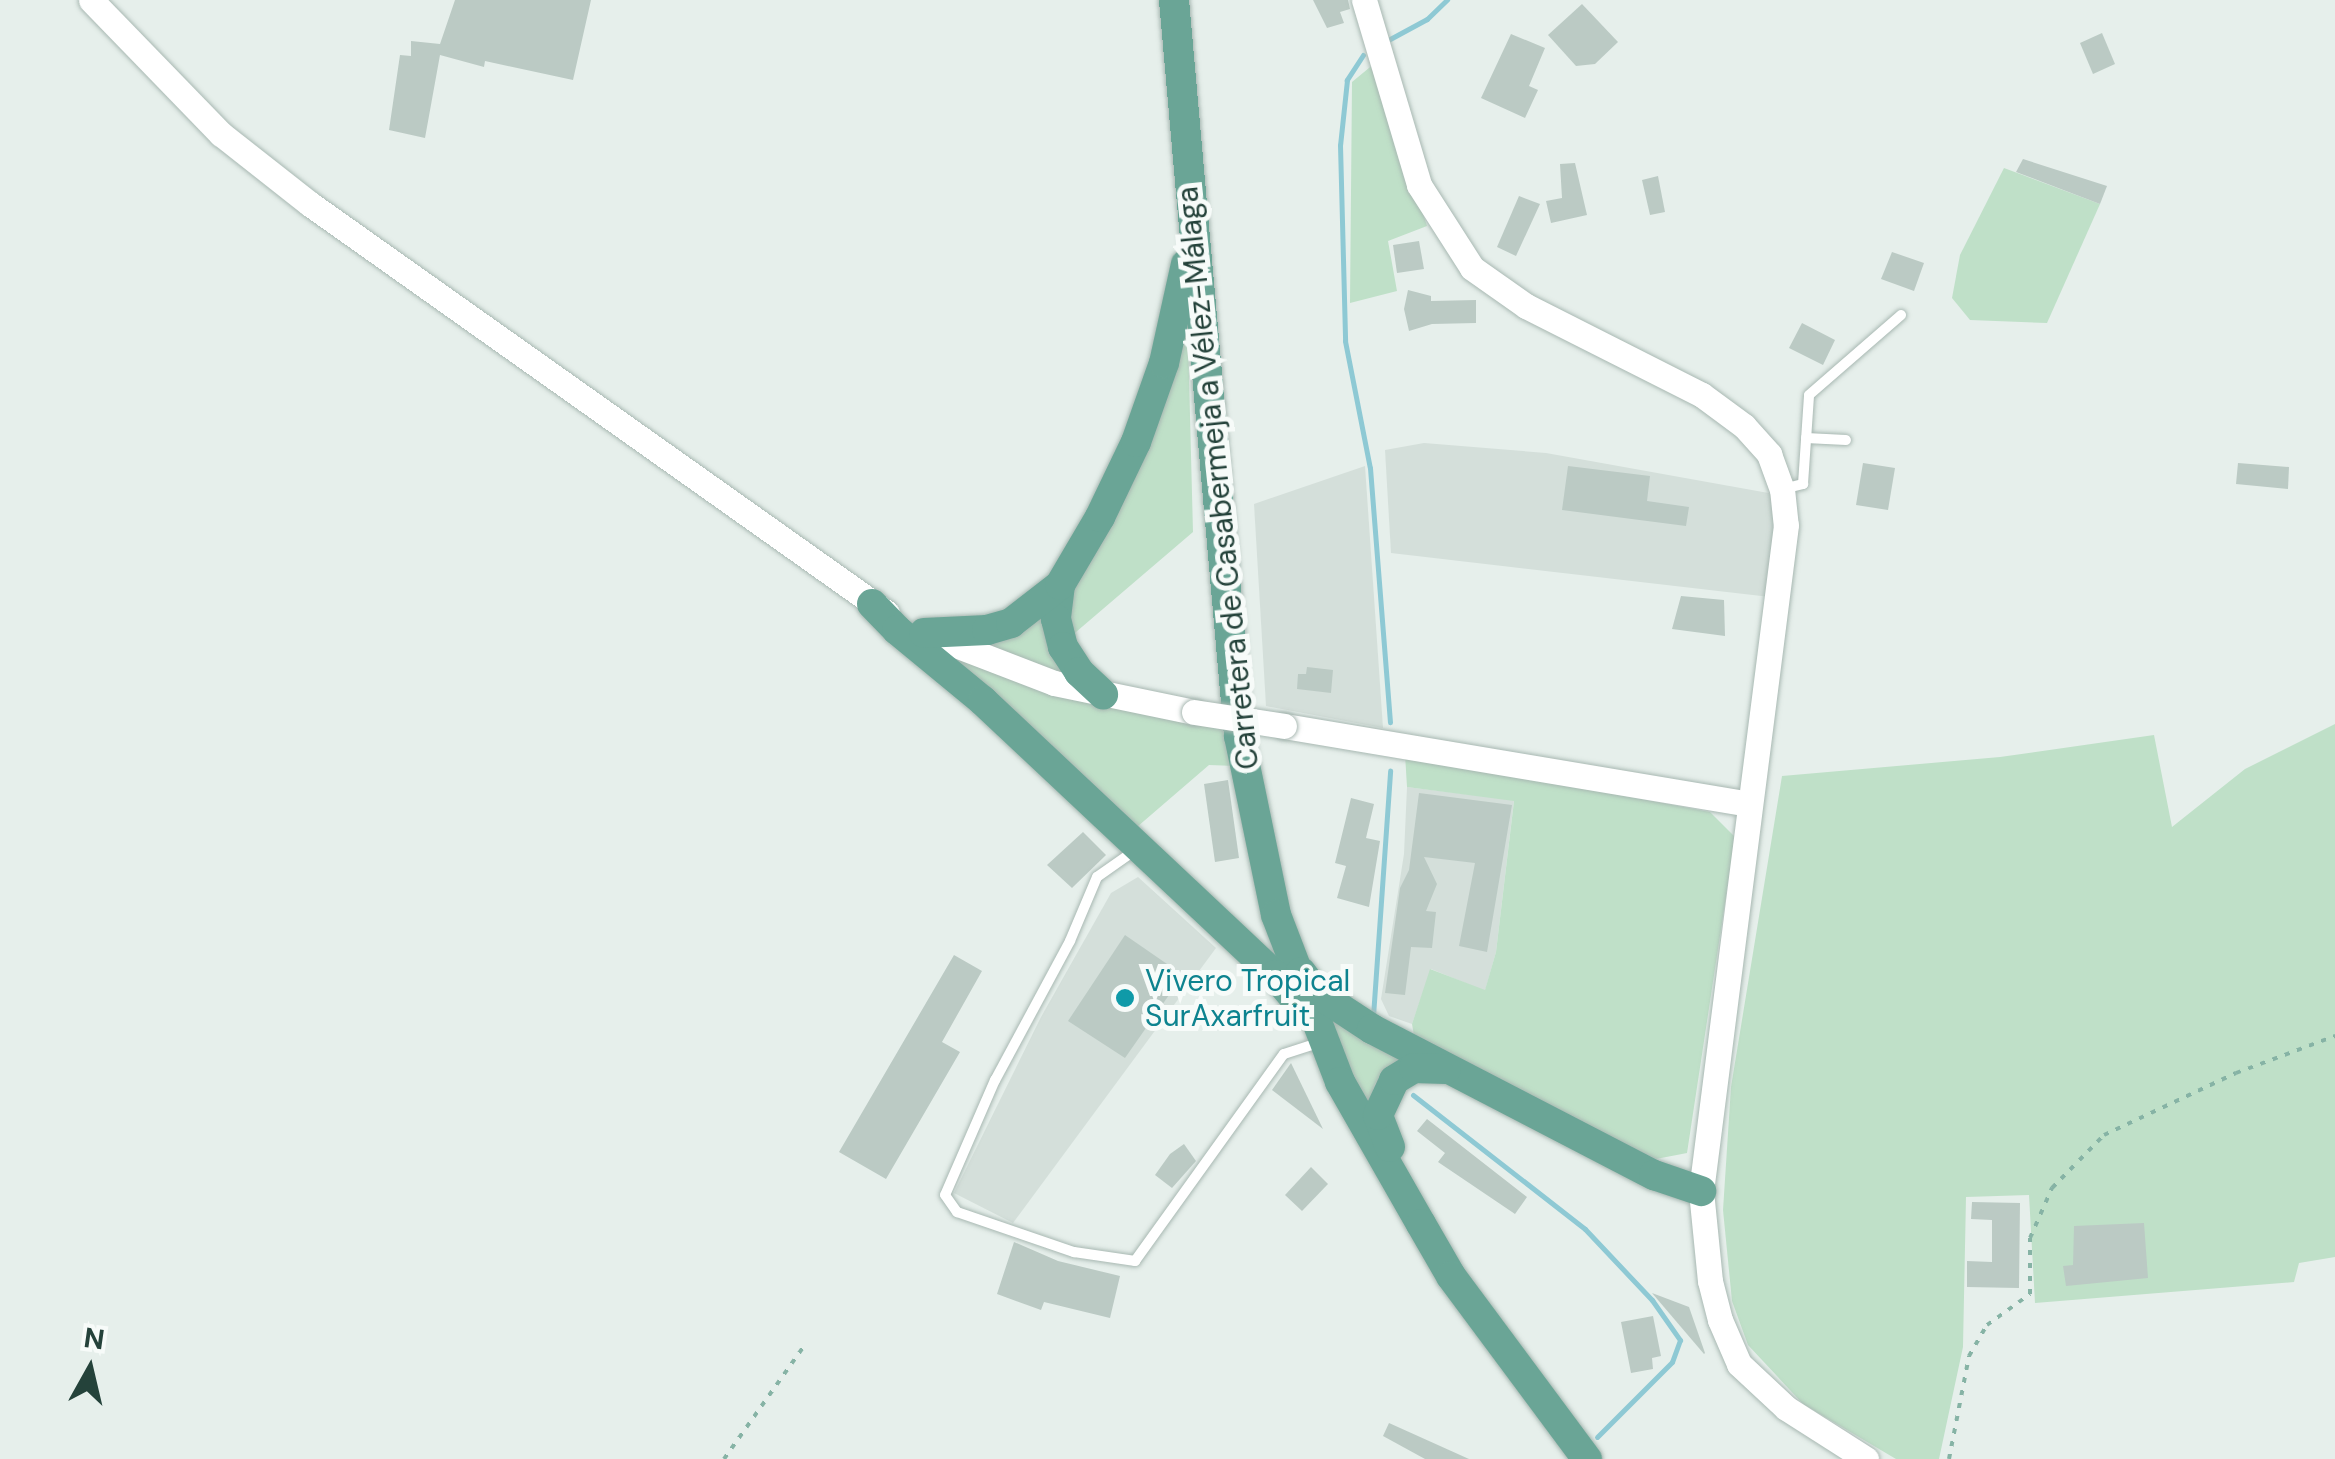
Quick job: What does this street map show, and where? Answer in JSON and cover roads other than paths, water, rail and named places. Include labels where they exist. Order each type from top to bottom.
[{"type":"main road","name":"Carretera de Casabermeja a Vélez-Málaga","points":[[1174,0],[1239,736],[1262,856],[1289,952],[1319,1033]]},
{"type":"main road","points":[[924,633],[987,630],[1011,622],[1060,585],[1100,517],[1136,442],[1164,362],[1192,226]]},
{"type":"main road","points":[[1060,585],[1056,619],[1063,647],[1079,672],[1103,694]]},
{"type":"main road","points":[[872,604],[1275,975],[1319,1033],[1340,1082],[1451,1276],[1587,1459]]},
{"type":"main road","points":[[1289,952],[1318,993],[1343,1011],[1654,1175],[1701,1190]]},
{"type":"main road","points":[[1421,1224],[1378,1115],[1394,1080],[1414,1068],[1453,1070]]},
{"type":"street","points":[[91,0],[221,134],[310,204],[872,604],[924,633],[1010,669],[1103,694],[1748,804]]},
{"type":"street","points":[[1364,0],[1419,185],[1472,268],[1526,306],[1702,395],[1744,426],[1769,454],[1782,489],[1786,525],[1701,1190],[1710,1281],[1720,1320],[1739,1364],[1786,1408],[1866,1459]]},
{"type":"lane","points":[[1782,489],[1803,484],[1809,395],[1901,315]]},
{"type":"lane","points":[[1806,438],[1846,440]]},
{"type":"lane","points":[[1139,847],[1098,878],[1070,941],[995,1080],[945,1195],[957,1212],[1074,1252],[1135,1261],[1284,1054],[1319,1033]]},
{"type":"waterway","points":[[1390,39],[1427,19],[1447,0]]},
{"type":"waterway","points":[[1363,55],[1347,80],[1340,145],[1345,341],[1370,468],[1390,722]]},
{"type":"waterway","points":[[1373,1016],[1390,771]]},
{"type":"waterway","points":[[1413,1095],[1585,1229],[1652,1300],[1680,1340],[1672,1362],[1597,1437]]},
{"type":"place","name":"Vivero Tropical SurAxarfruit","points":[[1125,998]]}]
